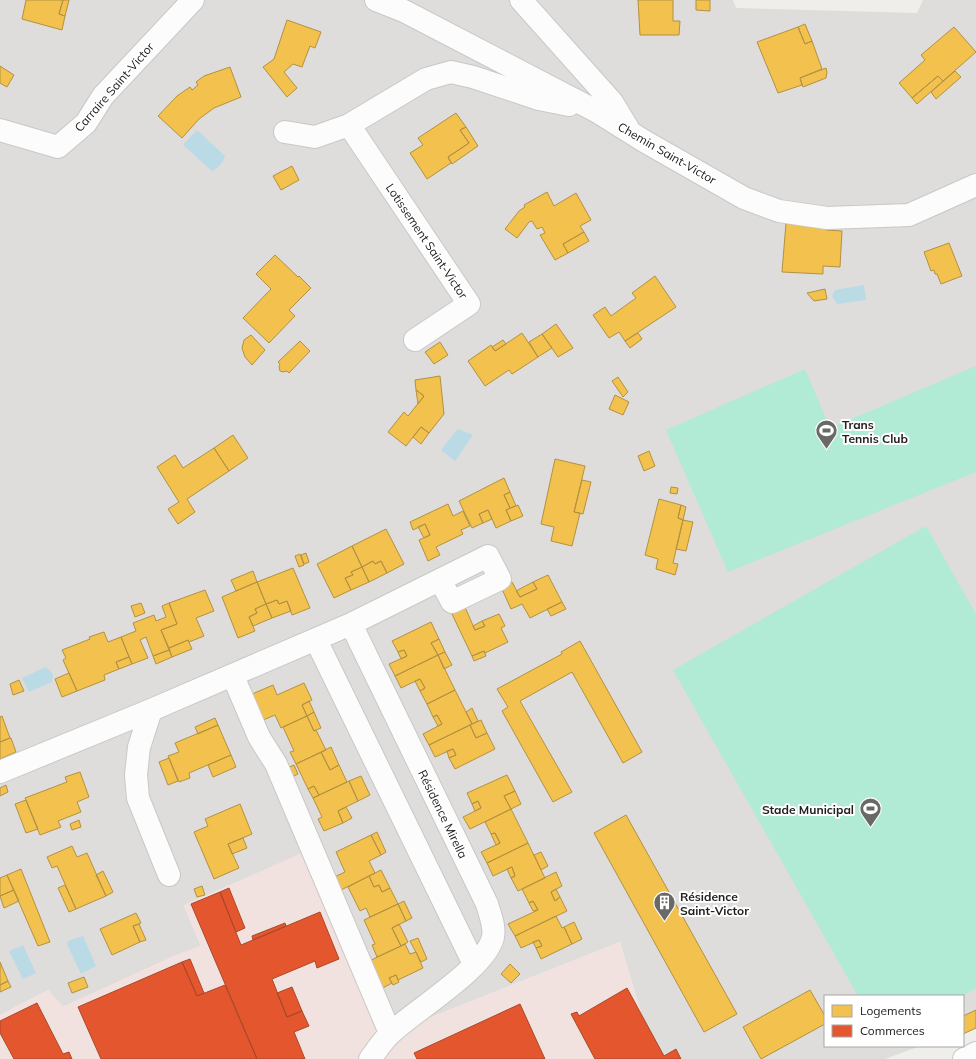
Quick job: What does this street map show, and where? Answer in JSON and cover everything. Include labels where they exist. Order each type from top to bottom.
[{"type":"street","name":"Carraire Saint-Victor","points":[[0,130],[58,146],[86,123],[103,96],[193,0]]},
{"type":"street","name":"Chemin Saint-Victor","points":[[376,0],[404,11],[596,111],[744,198],[779,211],[827,218],[909,215],[976,186]]},
{"type":"street","points":[[522,0],[612,102],[630,132]]},
{"type":"street","points":[[285,132],[315,137],[349,125],[426,79],[451,72],[473,76],[539,99],[596,111]]},
{"type":"street","name":"Lotissement Saint-Victor","points":[[349,125],[470,304],[416,340]]},
{"type":"street","points":[[0,772],[233,676],[316,640],[440,580]]},
{"type":"street","name":"Résidence Mirella","points":[[351,624],[486,904],[493,924],[492,938],[486,950],[474,964],[454,983],[390,1033],[370,1059]]},
{"type":"street","points":[[316,640],[474,964]]},
{"type":"street","points":[[233,676],[259,737],[276,764],[390,1033]]},
{"type":"street","points":[[151,710],[139,747],[136,775],[138,798],[169,875]]},
{"type":"street","points":[[964,1059],[976,1053]]},
{"type":"shaded area","points":[[0,0],[733,0],[736,8],[917,13],[923,0],[976,0],[976,1025],[964,1030],[964,995],[824,995],[824,1047],[917,1047],[885,1059],[655,1059],[620,942],[399,1030],[184,906],[201,946],[174,956],[63,1007],[48,990],[0,1015]]},
{"type":"shaded area","points":[[311,849],[399,1030],[620,942],[655,1059],[0,1059],[0,1015],[48,990],[63,1007],[174,956],[201,946],[184,905]]},
{"type":"green space","name":"Trans Tennis Club","points":[[976,366],[976,472],[728,572],[666,430],[805,369],[830,428]]},
{"type":"green space","name":"Stade Municipal","points":[[926,526],[976,614],[976,988],[964,995],[857,995],[673,670]]},
{"type":"water","points":[[197,130],[225,156],[220,165],[212,171],[183,145]]},
{"type":"water","points":[[864,285],[866,300],[837,304],[832,296],[835,290]]},
{"type":"water","points":[[458,429],[473,435],[455,461],[441,450]]},
{"type":"water","points":[[46,667],[53,674],[52,682],[29,692],[22,678]]},
{"type":"water","points":[[83,936],[96,966],[81,974],[67,944],[68,941]]},
{"type":"water","points":[[23,945],[36,973],[23,979],[9,951]]},
{"type":"building: Logements","points":[[26,0],[63,0],[59,14],[65,16],[62,30],[22,19]]},
{"type":"building: Logements","points":[[63,0],[69,0],[65,16],[59,14]]},
{"type":"building: Logements","points":[[638,0],[673,0],[673,21],[680,21],[679,35],[640,35]]},
{"type":"building: Logements","points":[[696,0],[710,0],[710,11],[696,10]]},
{"type":"building: Logements","points":[[287,20],[321,32],[315,48],[310,46],[302,67],[293,64],[284,72],[297,88],[287,97],[263,67],[274,59]]},
{"type":"building: Logements","points":[[805,24],[812,41],[805,44],[798,27]]},
{"type":"building: Logements","points":[[798,27],[805,44],[812,41],[822,69],[800,78],[802,85],[778,93],[757,42]]},
{"type":"building: Logements","points":[[954,27],[976,52],[943,81],[938,76],[912,98],[899,83],[925,60],[921,55]]},
{"type":"building: Logements","points":[[0,66],[14,75],[7,87],[0,83]]},
{"type":"building: Logements","points":[[230,67],[241,97],[214,108],[199,119],[182,138],[158,116],[177,96],[190,87],[192,90],[198,85],[196,82],[204,76]]},
{"type":"building: Logements","points":[[826,68],[826,78],[803,87],[800,78]]},
{"type":"building: Logements","points":[[955,71],[961,77],[936,99],[931,92]]},
{"type":"building: Logements","points":[[938,76],[943,81],[917,104],[912,98]]},
{"type":"building: Logements","points":[[456,113],[466,127],[460,130],[469,143],[448,157],[451,163],[427,179],[410,153],[423,145],[418,138]]},
{"type":"building: Logements","points":[[466,127],[478,146],[452,164],[448,157],[469,143],[460,130]]},
{"type":"building: Logements","points":[[292,166],[299,180],[281,190],[273,176]]},
{"type":"building: Logements","points":[[547,192],[554,206],[576,193],[591,220],[580,226],[584,232],[563,244],[568,253],[555,260],[540,235],[545,233],[542,227],[537,229],[532,221],[529,222],[517,238],[505,229],[519,211],[525,207],[524,205]]},
{"type":"building: Logements","points":[[786,223],[826,225],[826,230],[842,231],[840,267],[823,266],[823,274],[782,272]]},
{"type":"building: Logements","points":[[584,232],[589,241],[568,253],[563,244]]},
{"type":"building: Logements","points":[[949,243],[962,276],[941,284],[934,270],[931,271],[924,252]]},
{"type":"building: Logements","points":[[275,255],[311,288],[289,310],[295,316],[269,343],[243,318],[271,289],[256,274]]},
{"type":"building: Logements","points":[[655,276],[676,307],[625,341],[619,332],[609,338],[593,315],[605,307],[611,316],[636,298],[632,293]]},
{"type":"building: Logements","points":[[825,289],[827,299],[814,301],[807,293]]},
{"type":"building: Logements","points":[[556,324],[573,348],[558,357],[542,334]]},
{"type":"building: Logements","points":[[522,333],[538,357],[512,374],[509,370],[485,386],[468,361],[491,345],[495,351]]},
{"type":"building: Logements","points":[[638,333],[642,339],[630,348],[625,341]]},
{"type":"building: Logements","points":[[542,334],[552,348],[538,357],[529,342]]},
{"type":"building: Logements","points":[[251,335],[265,350],[252,365],[245,357],[242,348],[244,340]]},
{"type":"building: Logements","points":[[503,340],[506,344],[495,351],[492,347]]},
{"type":"building: Logements","points":[[300,341],[310,351],[289,373],[287,371],[280,371],[280,364],[278,362]]},
{"type":"building: Logements","points":[[440,342],[448,355],[434,364],[425,352]]},
{"type":"building: Logements","points":[[440,376],[444,414],[429,433],[421,427],[406,446],[388,432],[404,412],[408,416],[424,396],[416,390],[415,380]]},
{"type":"building: Logements","points":[[618,377],[628,392],[623,397],[612,381]]},
{"type":"building: Logements","points":[[416,390],[424,396],[418,404]]},
{"type":"building: Logements","points":[[615,395],[629,402],[623,415],[609,409]]},
{"type":"building: Logements","points":[[421,427],[429,433],[421,444],[413,437]]},
{"type":"building: Logements","points":[[233,435],[248,458],[229,471],[214,448]]},
{"type":"building: Logements","points":[[214,448],[229,471],[187,499],[195,512],[178,524],[168,509],[179,502],[157,467],[175,455],[183,468]]},
{"type":"building: Logements","points":[[649,451],[655,466],[644,471],[638,456]]},
{"type":"building: Logements","points":[[555,459],[585,466],[574,512],[580,513],[572,546],[551,541],[554,527],[541,524]]},
{"type":"building: Logements","points":[[504,478],[510,492],[504,495],[510,508],[506,510],[511,521],[496,528],[488,510],[479,514],[483,523],[472,528],[459,501]]},
{"type":"building: Logements","points":[[582,480],[591,482],[583,514],[574,512]]},
{"type":"building: Logements","points":[[671,487],[678,488],[677,494],[670,493]]},
{"type":"building: Logements","points":[[510,492],[516,506],[510,508],[504,495]]},
{"type":"building: Logements","points":[[659,499],[681,505],[678,518],[683,520],[673,563],[678,564],[675,575],[656,569],[658,559],[645,555]]},
{"type":"building: Logements","points":[[448,504],[453,516],[463,511],[470,526],[461,530],[463,534],[436,547],[440,555],[428,561],[419,540],[430,535],[425,524],[413,530],[410,522]]},
{"type":"building: Logements","points":[[518,505],[523,516],[511,521],[506,510]]},
{"type":"building: Logements","points":[[681,505],[686,507],[683,520],[678,518]]},
{"type":"building: Logements","points":[[488,510],[492,519],[483,523],[479,514]]},
{"type":"building: Logements","points":[[683,520],[693,522],[686,551],[676,549]]},
{"type":"building: Logements","points":[[425,524],[430,535],[424,538],[418,527]]},
{"type":"building: Logements","points":[[386,529],[404,564],[387,573],[381,561],[375,564],[373,561],[362,567],[352,546]]},
{"type":"building: Logements","points":[[352,546],[362,567],[351,572],[353,575],[345,578],[351,590],[334,598],[317,564]]},
{"type":"building: Logements","points":[[306,553],[309,562],[304,564],[301,555]]},
{"type":"building: Logements","points":[[300,554],[304,565],[299,567],[295,556]]},
{"type":"building: Logements","points":[[373,561],[375,564],[381,561],[387,573],[369,582],[362,567]]},
{"type":"building: Logements","points":[[362,567],[369,582],[351,590],[345,578],[353,575],[351,572]]},
{"type":"building: Logements","points":[[293,568],[310,608],[292,615],[287,601],[279,604],[277,600],[266,604],[257,582]]},
{"type":"building: Logements","points":[[253,571],[257,582],[236,591],[231,580]]},
{"type":"building: Logements","points":[[548,575],[562,602],[530,618],[522,604],[511,609],[501,587],[512,582],[520,597],[537,589],[533,582]]},
{"type":"building: Logements","points":[[257,582],[266,604],[255,609],[257,613],[249,617],[255,631],[238,638],[222,597]]},
{"type":"building: Logements","points":[[533,582],[537,589],[520,597],[516,591]]},
{"type":"building: Logements","points":[[205,590],[214,611],[196,618],[204,636],[189,642],[188,640],[169,648],[161,630],[177,624],[169,603]]},
{"type":"building: Logements","points":[[277,600],[279,604],[287,601],[291,611],[272,618],[266,604]]},
{"type":"building: Logements","points":[[562,602],[566,609],[551,616],[547,609]]},
{"type":"building: Logements","points":[[141,603],[145,613],[135,617],[131,606]]},
{"type":"building: Logements","points":[[169,603],[177,624],[161,630],[169,650],[153,656],[146,637],[140,640],[148,658],[132,664],[121,637],[136,631],[133,623],[154,615],[156,621],[166,617],[162,606]]},
{"type":"building: Logements","points":[[266,604],[272,618],[253,626],[249,617],[257,613],[255,609]]},
{"type":"building: Logements","points":[[464,605],[475,630],[485,626],[482,621],[499,614],[505,626],[501,628],[508,642],[485,653],[484,651],[472,656],[451,612]]},
{"type":"building: Logements","points":[[482,621],[485,626],[475,630],[473,626]]},
{"type":"building: Logements","points":[[431,622],[439,639],[431,643],[438,655],[395,676],[389,664],[407,656],[404,650],[398,652],[392,641]]},
{"type":"building: Logements","points":[[104,632],[108,642],[121,637],[129,657],[116,662],[119,669],[104,675],[105,680],[77,691],[63,660],[66,658],[62,650],[90,639],[89,637]]},
{"type":"building: Logements","points":[[439,639],[445,652],[438,655],[431,643]]},
{"type":"building: Logements","points":[[188,640],[192,649],[172,657],[169,648]]},
{"type":"building: Logements","points":[[580,641],[642,752],[623,763],[572,672],[520,701],[572,792],[553,802],[502,711],[508,707],[497,689],[562,654],[561,652]]},
{"type":"building: Logements","points":[[169,650],[172,657],[156,664],[153,656]]},
{"type":"building: Logements","points":[[404,650],[407,656],[401,659],[398,652]]},
{"type":"building: Logements","points":[[484,651],[486,656],[474,661],[472,656]]},
{"type":"building: Logements","points":[[445,652],[452,665],[444,669],[438,655]]},
{"type":"building: Logements","points":[[438,655],[455,690],[427,704],[420,691],[425,688],[420,679],[401,688],[395,676]]},
{"type":"building: Logements","points":[[129,657],[132,664],[119,669],[116,662]]},
{"type":"building: Logements","points":[[69,673],[77,691],[62,697],[55,679]]},
{"type":"building: Logements","points":[[420,679],[425,688],[420,691],[415,681]]},
{"type":"building: Logements","points":[[19,680],[24,691],[13,695],[10,684]]},
{"type":"building: Logements","points":[[304,683],[312,700],[302,705],[307,716],[281,728],[275,715],[261,721],[250,695],[273,685],[277,695]]},
{"type":"building: Logements","points":[[455,690],[472,724],[429,745],[423,734],[442,724],[437,715],[433,717],[427,704]]},
{"type":"building: Logements","points":[[309,701],[314,712],[307,716],[302,705]]},
{"type":"building: Logements","points":[[472,708],[478,721],[472,724],[466,712]]},
{"type":"building: Logements","points":[[314,712],[321,728],[314,731],[307,716]]},
{"type":"building: Logements","points":[[437,715],[442,724],[438,726],[433,717]]},
{"type":"building: Logements","points":[[2,716],[10,738],[0,742],[0,717]]},
{"type":"building: Logements","points":[[307,716],[314,731],[316,730],[326,750],[296,764],[290,752],[294,751],[283,727]]},
{"type":"building: Logements","points":[[215,718],[218,725],[198,734],[195,727]]},
{"type":"building: Logements","points":[[481,720],[487,733],[476,738],[470,725]]},
{"type":"building: Logements","points":[[218,725],[231,755],[189,773],[190,778],[179,782],[168,756],[179,752],[175,743]]},
{"type":"building: Logements","points":[[470,725],[476,738],[487,733],[495,749],[455,769],[449,758],[456,755],[453,749],[435,757],[429,745]]},
{"type":"building: Logements","points":[[10,738],[16,752],[0,759],[0,742]]},
{"type":"building: Logements","points":[[331,747],[339,765],[330,770],[321,752]]},
{"type":"building: Logements","points":[[453,749],[456,755],[449,758],[447,751]]},
{"type":"building: Logements","points":[[321,752],[330,770],[339,765],[347,782],[319,795],[314,786],[308,789],[296,764]]},
{"type":"building: Logements","points":[[231,755],[236,767],[213,777],[208,765]]},
{"type":"building: Logements","points":[[169,758],[178,781],[168,785],[159,762]]},
{"type":"building: Logements","points":[[294,765],[298,774],[292,777],[287,768]]},
{"type":"building: Logements","points":[[80,772],[89,797],[77,802],[81,812],[58,821],[61,827],[40,835],[25,798],[67,782],[65,777]]},
{"type":"building: Logements","points":[[507,775],[515,791],[504,796],[511,809],[470,829],[463,817],[481,808],[478,801],[472,804],[467,793]]},
{"type":"building: Logements","points":[[361,776],[370,795],[358,801],[349,781]]},
{"type":"building: Logements","points":[[349,781],[358,801],[338,811],[343,823],[324,831],[318,819],[322,817],[313,798]]},
{"type":"building: Logements","points":[[6,785],[8,792],[0,796],[0,788]]},
{"type":"building: Logements","points":[[314,786],[319,795],[313,798],[308,789]]},
{"type":"building: Logements","points":[[515,791],[521,804],[511,809],[504,796]]},
{"type":"building: Logements","points":[[26,800],[38,829],[26,833],[15,804]]},
{"type":"building: Logements","points":[[478,801],[481,808],[475,811],[472,804]]},
{"type":"building: Logements","points":[[240,804],[252,834],[228,844],[239,868],[214,879],[194,832],[208,826],[205,819]]},
{"type":"building: Logements","points":[[346,807],[352,818],[343,823],[338,811]]},
{"type":"building: Logements","points":[[511,809],[528,843],[487,863],[481,852],[500,843],[495,833],[491,834],[485,822]]},
{"type":"building: Logements","name":"Résidence Saint-Victor","points":[[626,815],[737,1014],[704,1032],[594,833]]},
{"type":"building: Logements","points":[[79,820],[81,827],[72,830],[70,824]]},
{"type":"building: Logements","points":[[377,832],[386,852],[381,855],[371,835]]},
{"type":"building: Logements","points":[[495,833],[500,843],[496,845],[491,834]]},
{"type":"building: Logements","points":[[371,835],[381,855],[369,861],[375,873],[337,892],[332,878],[345,872],[336,852]]},
{"type":"building: Logements","points":[[243,838],[247,848],[232,854],[228,844]]},
{"type":"building: Logements","points":[[528,843],[545,878],[518,891],[511,878],[515,876],[512,867],[493,876],[487,863]]},
{"type":"building: Logements","points":[[72,846],[77,857],[87,853],[106,896],[76,909],[57,866],[52,868],[47,857]]},
{"type":"building: Logements","points":[[541,852],[548,866],[541,870],[534,855]]},
{"type":"building: Logements","points":[[512,867],[515,876],[511,878],[507,869]]},
{"type":"building: Logements","points":[[21,869],[50,942],[38,946],[7,875]]},
{"type":"building: Logements","points":[[381,870],[390,888],[382,892],[379,885],[374,887],[369,876]]},
{"type":"building: Logements","points":[[103,871],[113,892],[106,896],[96,875]]},
{"type":"building: Logements","points":[[556,872],[562,886],[551,892],[555,901],[560,897],[567,911],[515,936],[508,924],[538,910],[533,901],[529,903],[522,889]]},
{"type":"building: Logements","points":[[7,875],[14,890],[0,896],[0,878]]},
{"type":"building: Logements","points":[[369,876],[374,887],[379,885],[382,892],[390,888],[398,904],[370,917],[366,908],[360,911],[348,887]]},
{"type":"building: Logements","points":[[65,885],[76,909],[69,912],[58,888]]},
{"type":"building: Logements","points":[[202,886],[205,895],[197,897],[194,889]]},
{"type":"building: Logements","points":[[556,889],[560,897],[555,901],[551,892]]},
{"type":"building: Logements","points":[[14,890],[19,901],[4,908],[0,896]]},
{"type":"building: Logements","points":[[404,901],[412,918],[406,921],[398,904]]},
{"type":"building: Logements","points":[[533,901],[538,910],[533,911],[529,903]]},
{"type":"building: Logements","points":[[398,904],[406,921],[392,928],[401,946],[377,957],[372,945],[375,944],[364,920]]},
{"type":"building: Logements","points":[[136,913],[141,923],[133,926],[140,942],[112,955],[100,929]]},
{"type":"building: Logements","points":[[556,916],[562,928],[564,927],[572,944],[541,959],[536,948],[542,946],[539,940],[521,948],[515,936]]},
{"type":"building: Logements","points":[[574,922],[582,939],[572,944],[564,927]]},
{"type":"building: Logements","points":[[139,924],[146,940],[140,942],[133,926]]},
{"type":"building: Logements","points":[[399,924],[408,942],[401,946],[392,928]]},
{"type":"building: Logements","points":[[418,938],[427,959],[421,962],[410,941]]},
{"type":"building: Logements","points":[[539,940],[542,946],[536,948],[533,942]]},
{"type":"building: Logements","points":[[405,944],[410,954],[416,952],[423,968],[398,980],[396,975],[389,978],[392,983],[379,990],[367,962]]},
{"type":"building: Logements","points":[[0,962],[8,981],[0,985]]},
{"type":"building: Logements","points":[[510,964],[520,974],[511,983],[501,974]]},
{"type":"building: Logements","points":[[396,975],[399,982],[393,985],[389,978]]},
{"type":"building: Logements","points":[[84,977],[88,987],[72,993],[68,983]]},
{"type":"building: Logements","points":[[8,981],[11,987],[0,992],[0,985]]},
{"type":"building: Logements","points":[[810,990],[824,1014],[824,1025],[761,1059],[743,1027]]},
{"type":"building: Logements","points":[[976,1010],[976,1028],[964,1034],[964,1016]]},
{"type":"building: Commerces","points":[[229,888],[245,928],[236,932],[220,892]]},
{"type":"building: Commerces","points":[[220,892],[241,945],[320,912],[339,959],[317,968],[315,961],[272,979],[287,1017],[302,1011],[309,1026],[294,1032],[305,1059],[257,1059],[191,904]]},
{"type":"building: Commerces","points":[[285,923],[286,926],[253,940],[252,936]]},
{"type":"building: Commerces","points":[[190,959],[204,993],[197,996],[182,962]]},
{"type":"building: Commerces","points":[[182,962],[197,996],[225,985],[257,1059],[101,1059],[78,1007]]},
{"type":"building: Commerces","points":[[292,987],[302,1011],[287,1017],[277,993]]},
{"type":"building: Commerces","points":[[627,988],[664,1056],[676,1049],[681,1059],[595,1059],[571,1014],[577,1012],[579,1016]]},
{"type":"building: Commerces","points":[[37,1003],[63,1054],[69,1052],[72,1059],[14,1059],[0,1033],[0,1021]]},
{"type":"building: Commerces","points":[[520,1004],[545,1059],[417,1059],[414,1053]]},
{"type":"place","name":"Trans Tennis Club","points":[[826,450]]},
{"type":"place","name":"Stade Municipal","points":[[870,828]]},
{"type":"place","name":"Résidence Saint-Victor","points":[[665,922]]}]
